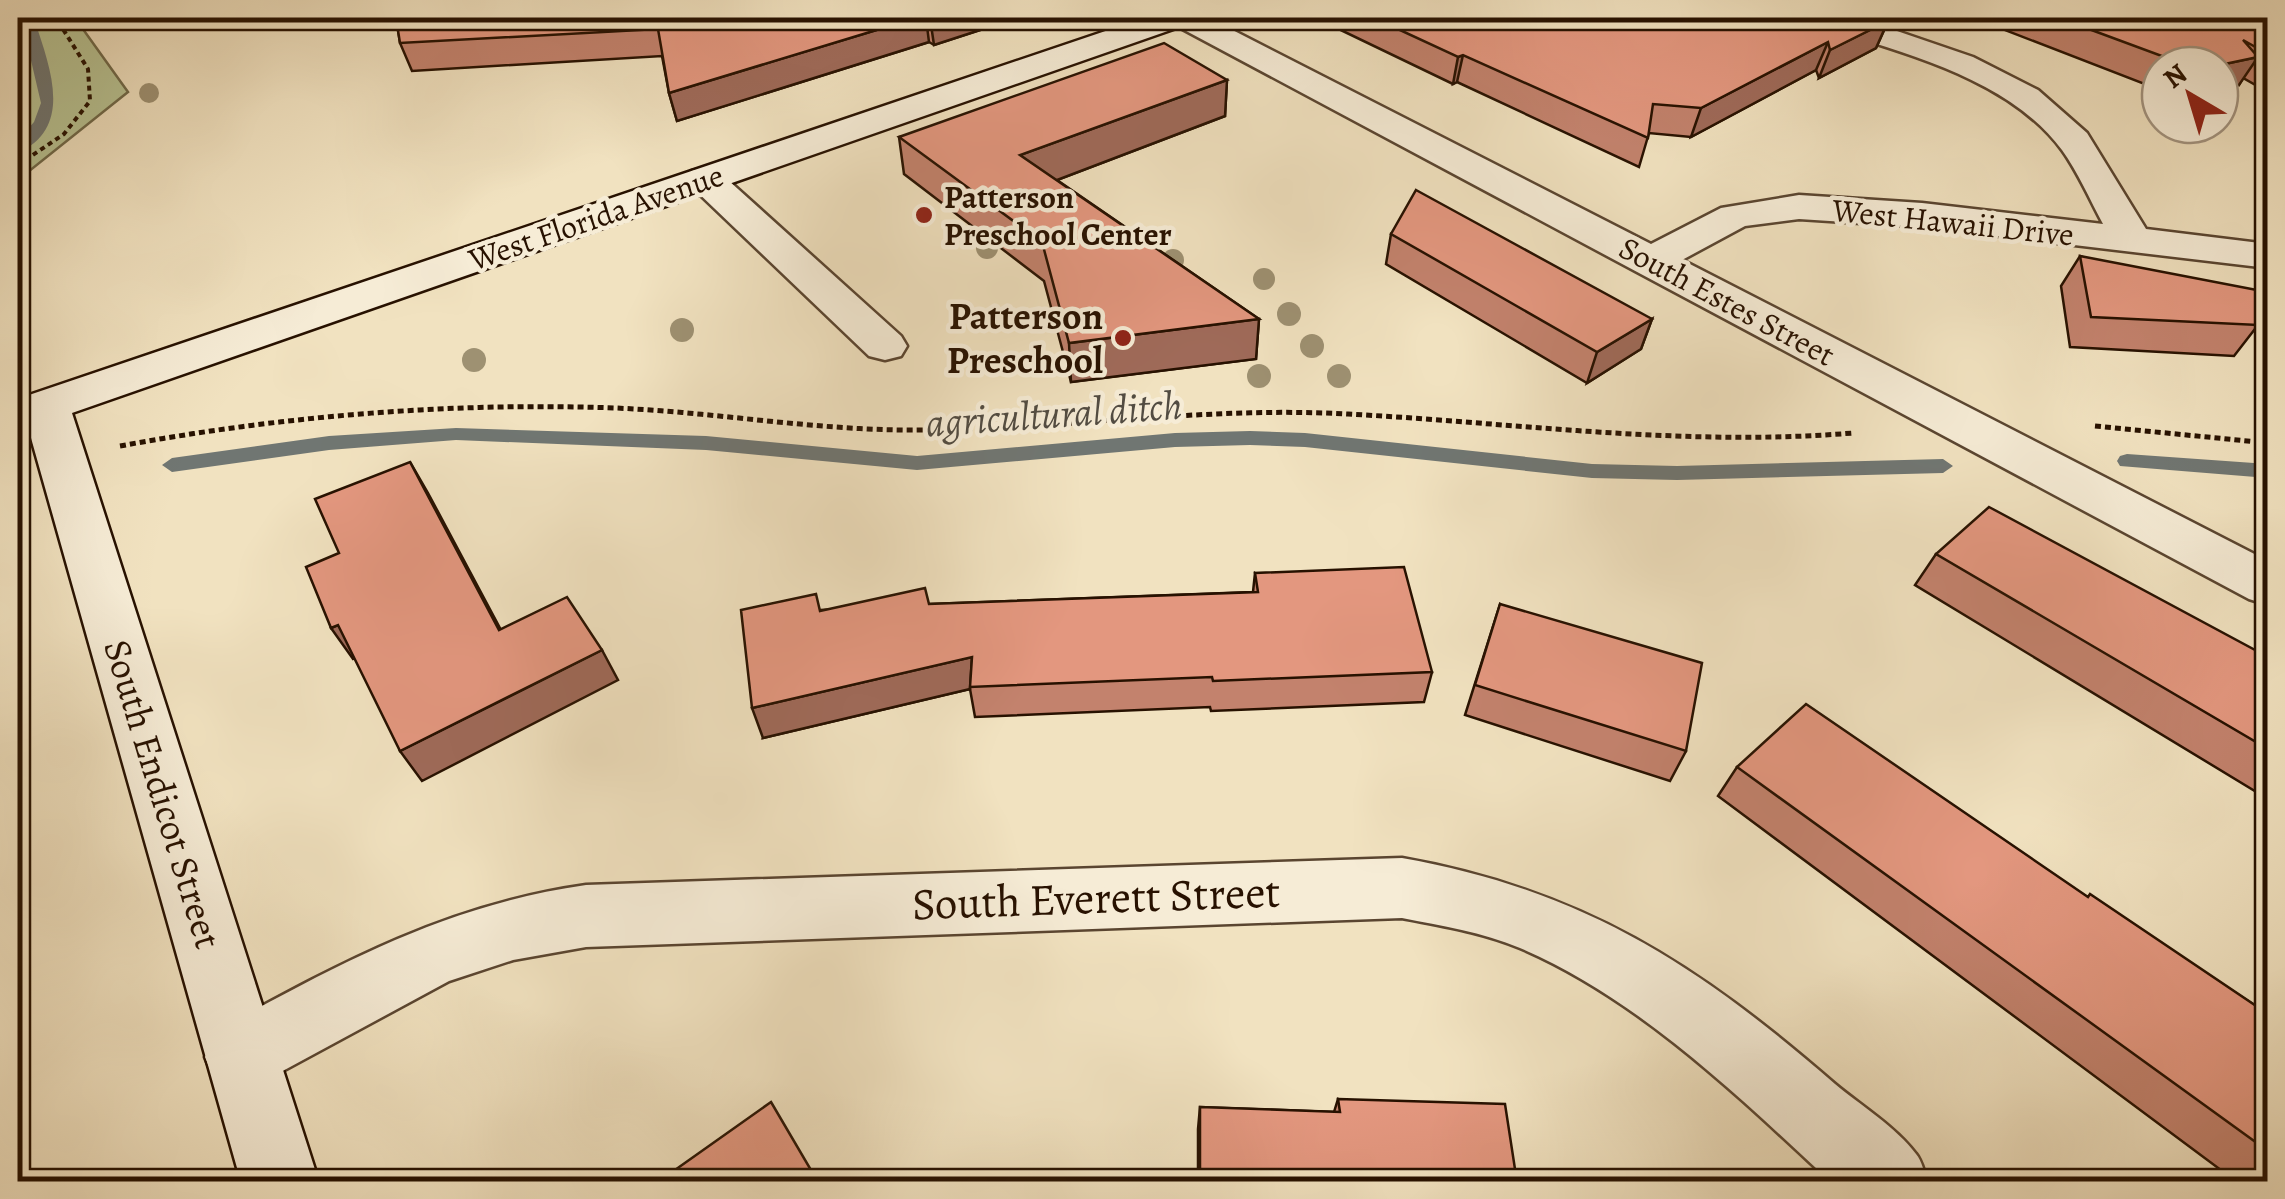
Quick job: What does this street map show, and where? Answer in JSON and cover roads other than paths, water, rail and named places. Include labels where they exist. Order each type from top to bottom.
[{"type":"street","name":"West Florida Avenue","points":[[42,426],[706,179],[1174,18]]},
{"type":"street","name":"South Estes Street","points":[[1186,18],[2268,585]]},
{"type":"street","points":[[1829,18],[1980,74],[2037,107],[2074,140],[2132,241]]},
{"type":"street","points":[[706,179],[885,346]]},
{"type":"street","name":"West Hawaii Drive","points":[[1650,261],[1735,216],[1798,208],[1922,214],[2268,256]]},
{"type":"street","name":"South Endicot Street","points":[[42,426],[280,1182]]},
{"type":"street","name":"South Everett Street","points":[[242,1057],[376,983],[458,946],[526,924],[586,916],[1402,888],[1501,908],[1540,921],[1597,949],[1659,990],[1759,1068],[1889,1182]]},
{"type":"waterway","name":"agricultural ditch","points":[[18,148],[41,124],[49,103],[27,18]]},
{"type":"waterway","name":"agricultural ditch","points":[[172,465],[329,443],[456,434],[706,443],[917,463],[1175,440],[1250,438],[1305,440],[1592,471],[1677,473],[1943,466]]},
{"type":"waterway","name":"agricultural ditch","points":[[2127,461],[2268,471]]},
{"type":"place","name":"Patterson Preschool Center","points":[[924,215]]},
{"type":"place","name":"Patterson Preschool","points":[[1123,338]]}]
